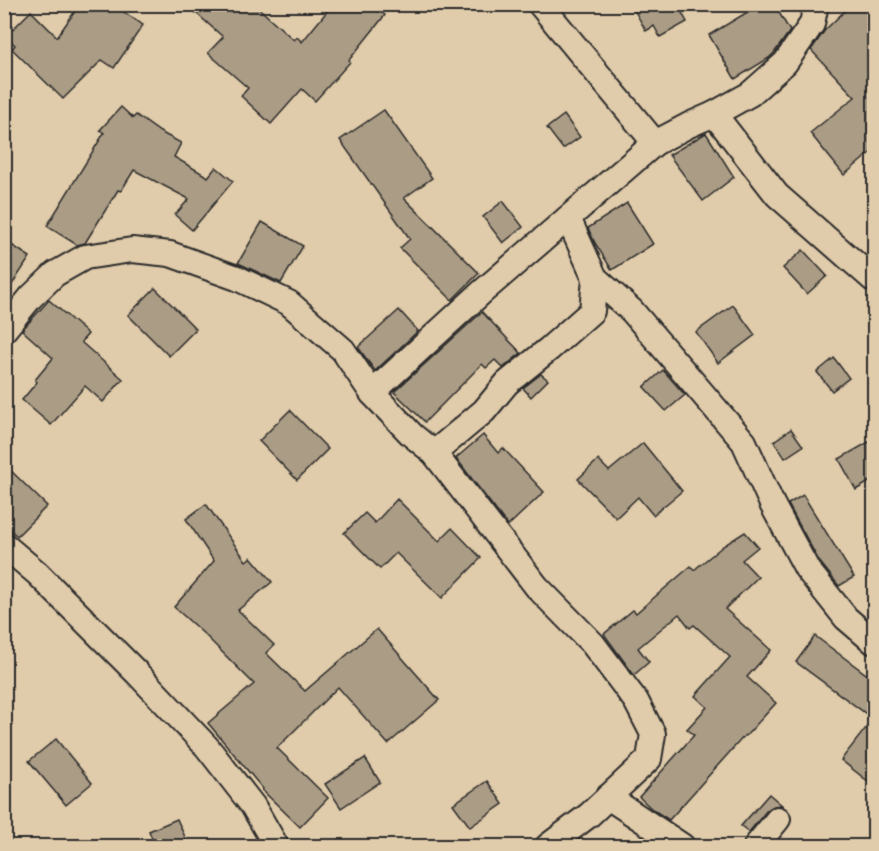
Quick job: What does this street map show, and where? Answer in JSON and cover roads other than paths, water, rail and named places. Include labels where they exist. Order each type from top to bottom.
[{"type":"street","points":[[540,4],[655,143]]},
{"type":"street","points":[[372,393],[482,292],[655,143],[750,94],[785,63],[812,24],[816,4]]},
{"type":"street","points":[[714,114],[777,195],[874,280]]},
{"type":"street","points":[[568,218],[595,278],[632,311],[744,441],[772,504],[807,569],[846,618],[874,642]]},
{"type":"street","points":[[4,330],[31,297],[55,274],[85,257],[132,250],[170,254],[237,278],[289,303],[343,350],[372,393],[412,435],[434,453],[537,587],[593,644],[636,701],[653,734],[649,759],[589,815],[548,846]]},
{"type":"street","points":[[434,453],[484,411],[507,383],[591,311],[595,278]]},
{"type":"street","points":[[4,545],[37,573],[207,747],[253,806],[276,846]]},
{"type":"street","points":[[608,797],[682,846]]},
{"type":"street","points":[[756,846],[778,819]]}]
